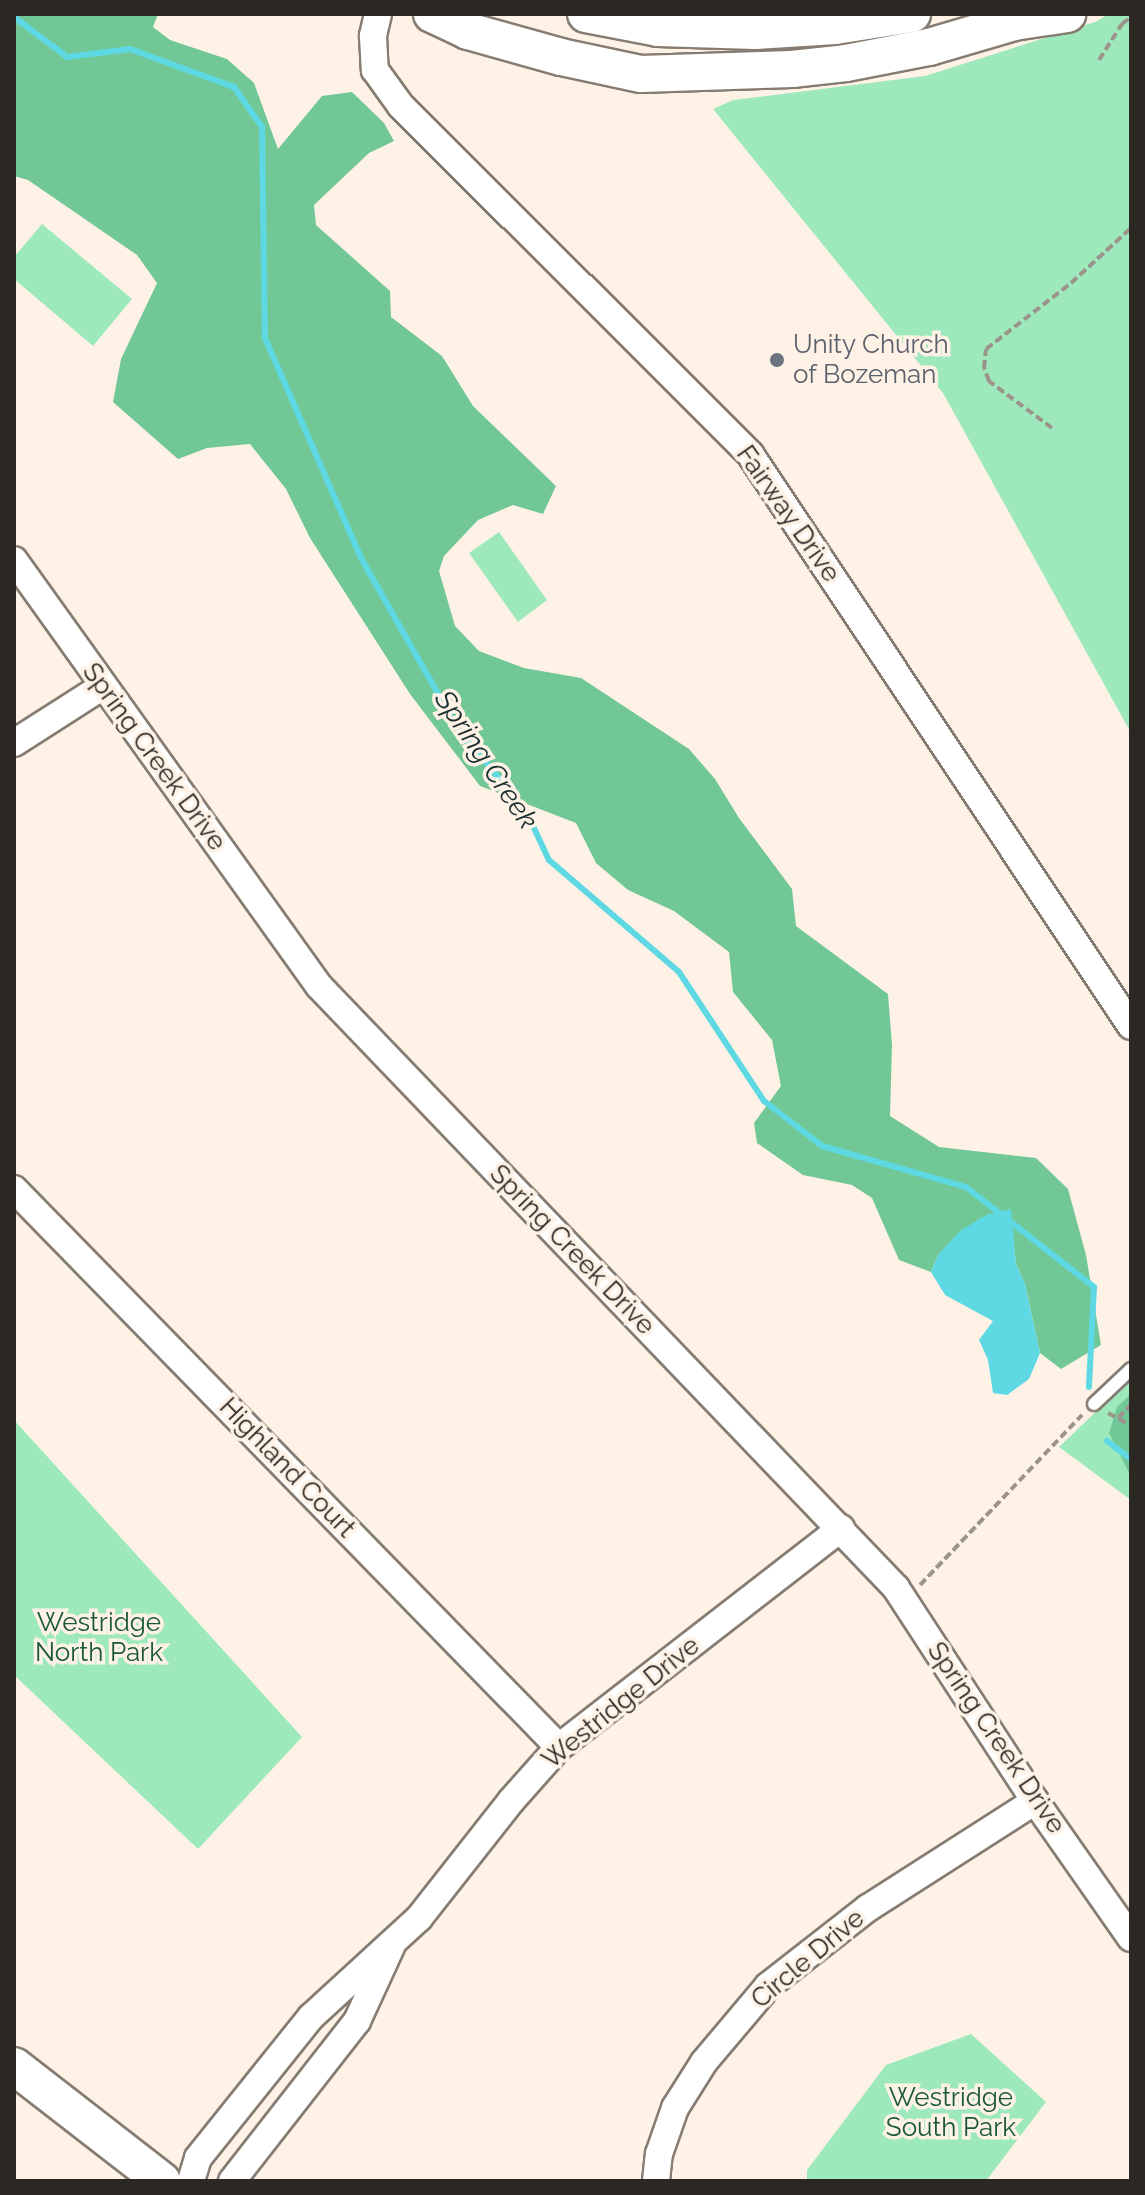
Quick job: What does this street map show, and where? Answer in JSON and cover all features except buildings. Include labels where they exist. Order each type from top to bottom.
[{"type":"main road","points":[[432,14],[481,34],[641,74],[792,69],[846,63],[929,47],[1014,22],[1067,14]]},
{"type":"main road","points":[[586,14],[658,28],[755,31],[835,26],[912,14]]},
{"type":"main road","points":[[14,2066],[162,2181]]},
{"type":"street","name":"Fairway Drive","points":[[378,14],[373,36],[375,70],[401,106],[750,454],[1131,1026]]},
{"type":"street","name":"Spring Creek Drive","points":[[14,560],[319,986],[841,1528],[905,1602],[1035,1801],[1131,1938]]},
{"type":"street","points":[[14,743],[103,686]]},
{"type":"street","name":"Highland Court","points":[[14,1189],[559,1747]]},
{"type":"street","name":"Westridge Drive","points":[[191,2181],[198,2158],[311,2017],[419,1918],[511,1801],[559,1747],[841,1528]]},
{"type":"street","name":"Circle Drive","points":[[656,2181],[659,2154],[675,2108],[704,2062],[768,1986],[868,1908],[1035,1801]]},
{"type":"street","name":"Westridge Drive","points":[[232,2181],[357,2021],[395,1940]]},
{"type":"lane","points":[[1094,1404],[1131,1369]]},
{"type":"path","points":[[1099,60],[1122,24],[1131,17]]},
{"type":"path","points":[[1052,428],[989,381],[984,368],[986,349],[1071,283],[1131,228]]},
{"type":"path","points":[[905,1602],[1094,1404],[1131,1426]]},
{"type":"path","points":[[1118,1418],[1131,1405]]},
{"type":"green space","points":[[14,14],[158,14],[153,27],[170,40],[227,59],[254,83],[278,149],[322,96],[352,92],[384,123],[394,141],[369,153],[314,205],[316,225],[390,291],[391,317],[442,356],[473,406],[556,486],[543,514],[513,505],[478,520],[444,556],[439,571],[455,626],[479,651],[524,668],[581,678],[689,749],[715,779],[739,818],[792,889],[796,926],[888,994],[892,1045],[890,1116],[939,1147],[1036,1158],[1068,1189],[1086,1255],[1101,1345],[1061,1369],[1040,1353],[1025,1284],[1016,1264],[1010,1209],[938,1255],[931,1272],[899,1260],[872,1198],[852,1185],[803,1175],[757,1143],[754,1123],[781,1086],[772,1040],[733,992],[729,952],[674,911],[628,890],[596,863],[576,823],[480,786],[410,694],[310,538],[286,489],[250,444],[207,448],[178,459],[113,402],[121,359],[157,283],[137,255],[28,180],[14,176]]},
{"type":"green space","points":[[1109,14],[1131,14],[1131,733],[943,393],[713,109],[733,100],[925,76],[1095,22]]},
{"type":"green space","points":[[42,224],[132,299],[93,346],[14,279],[14,257]]},
{"type":"green space","points":[[499,532],[547,600],[518,622],[469,553]]},
{"type":"green space","points":[[1131,1378],[1131,1500],[1059,1447]]},
{"type":"green space","points":[[1131,1394],[1131,1477],[1109,1433],[1117,1407]]},
{"type":"green space","name":"Westridge North Park","points":[[14,1420],[302,1737],[198,1849],[14,1675]]},
{"type":"green space","name":"Westridge South Park","points":[[971,2034],[1046,2102],[986,2181],[807,2181],[807,2170],[886,2065]]},
{"type":"water","points":[[1011,1209],[1016,1264],[1025,1284],[1040,1353],[1029,1379],[1007,1395],[993,1393],[988,1360],[979,1340],[993,1321],[945,1295],[931,1272],[938,1255],[960,1231],[986,1215]]},
{"type":"waterway","name":"Spring Creek","points":[[14,17],[67,57],[130,49],[234,87],[262,127],[265,338],[361,558],[457,727],[526,811],[549,860],[679,972],[764,1101],[822,1146],[966,1187],[1094,1287],[1089,1387]]},
{"type":"waterway","name":"Spring Creek","points":[[1107,1441],[1131,1459]]},
{"type":"place","name":"Unity Church of Bozeman","points":[[777,360]]}]
